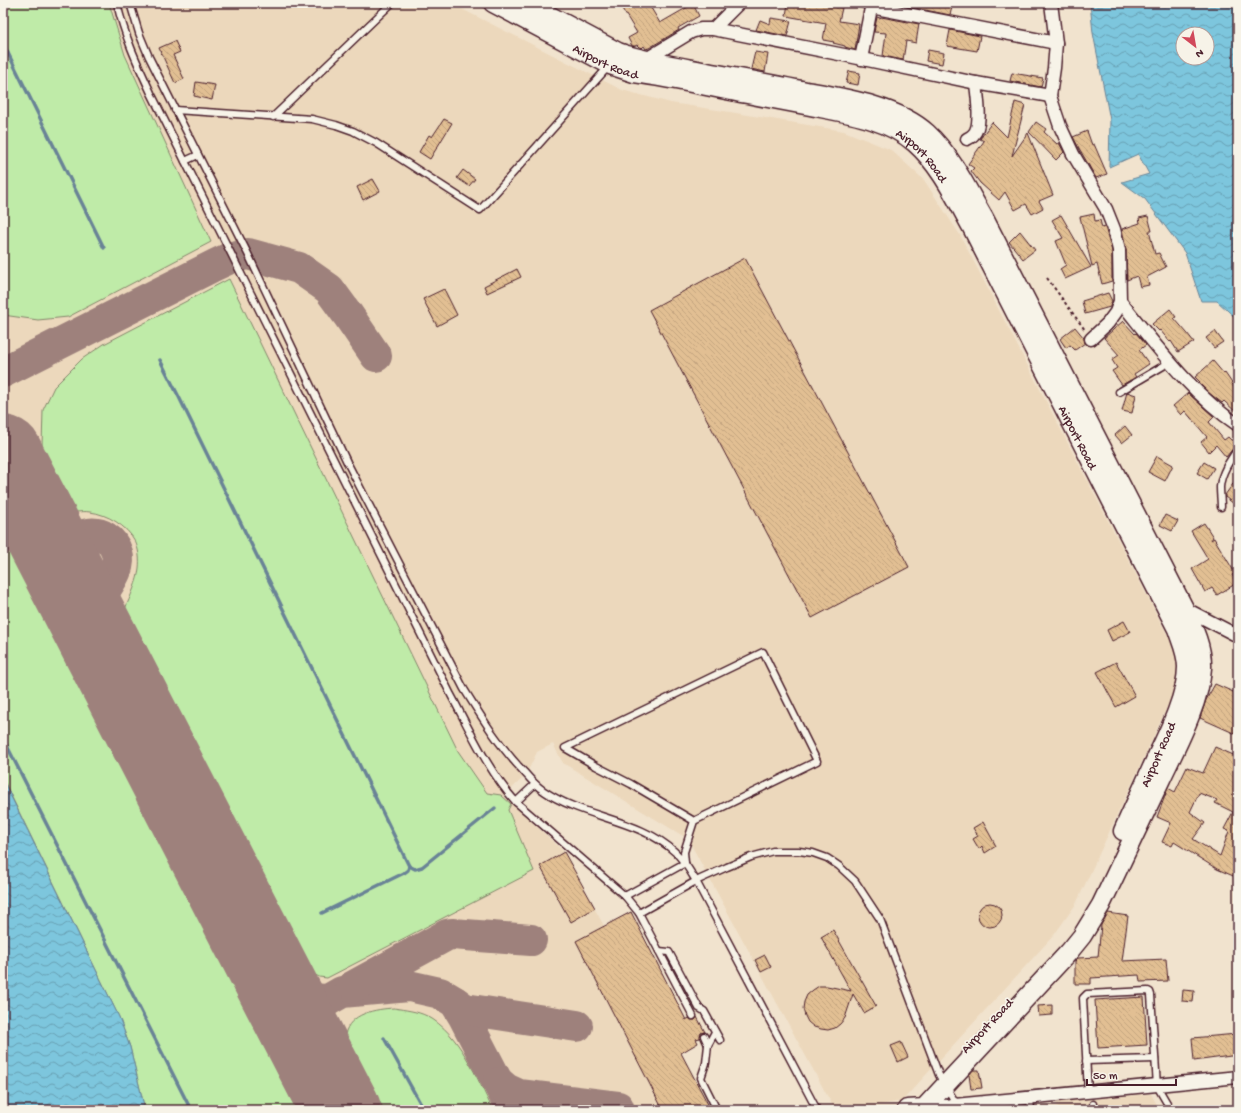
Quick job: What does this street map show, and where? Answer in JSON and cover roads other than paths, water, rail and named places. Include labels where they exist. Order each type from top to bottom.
[{"type":"main road","name":"Airport Road","points":[[493,3],[610,65],[634,73],[644,67]]},
{"type":"main road","name":"Airport Road","points":[[526,3],[644,67],[746,86],[841,97],[893,112],[911,121],[926,132],[942,149],[984,218],[1177,611],[1197,639],[1194,655],[1202,668],[1198,693],[1193,708],[1178,744],[1101,905],[1090,924],[1069,952],[942,1080],[904,1110]]},
{"type":"main road","name":"Airport Road","points":[[924,1108],[942,1080]]},
{"type":"main road","points":[[904,1110],[924,1108]]},
{"type":"street","points":[[713,29],[739,3]]},
{"type":"street","points":[[1051,3],[1056,43],[1050,96],[1060,126],[1073,154],[1106,209],[1114,229],[1119,250],[1120,301],[1116,312],[1108,323],[1091,339]]},
{"type":"street","points":[[861,59],[872,5],[1056,43]]},
{"type":"street","points":[[644,67],[691,32],[701,29],[713,29],[976,83],[1050,96]]},
{"type":"street","points":[[967,139],[976,131],[978,124],[979,114],[976,83]]},
{"type":"street","points":[[1120,301],[1188,382],[1228,418],[1238,424]]},
{"type":"street","points":[[1177,611],[1238,636]]},
{"type":"street","points":[[924,1108],[1031,1104],[1088,1092],[1238,1078]]},
{"type":"lane","points":[[117,3],[120,20],[137,62],[185,161],[451,695],[492,771],[516,802],[625,896],[639,913],[693,1016]]},
{"type":"lane","points":[[130,3],[138,33],[149,58],[248,254],[348,462],[464,689],[500,744],[515,763],[535,784],[560,801],[616,821],[656,838],[667,845],[685,863],[817,1110]]},
{"type":"lane","points":[[273,117],[392,3]]},
{"type":"lane","points":[[859,3],[872,5]]},
{"type":"lane","points":[[175,110],[312,119],[336,125],[376,143],[480,210],[610,65]]},
{"type":"lane","points":[[185,161],[198,155]]},
{"type":"lane","points":[[1119,392],[1170,362]]},
{"type":"lane","points":[[1221,507],[1220,486],[1230,460],[1238,449]]},
{"type":"lane","points":[[337,467],[348,462]]},
{"type":"lane","points":[[685,863],[684,852],[694,821],[817,761],[763,652],[565,748],[694,821]]},
{"type":"lane","points":[[451,695],[464,689]]},
{"type":"lane","points":[[516,802],[535,784]]},
{"type":"lane","points":[[639,913],[727,866],[751,857],[773,851],[799,851],[813,853],[827,858],[840,866],[855,881],[880,919],[942,1080],[958,1107]]},
{"type":"lane","points":[[625,896],[685,863]]},
{"type":"lane","points":[[659,951],[669,952],[699,1008],[704,1011],[720,1040]]},
{"type":"lane","points":[[1088,1092],[1083,998],[1087,994],[1148,991],[1152,995],[1157,1086],[1171,1110]]},
{"type":"lane","points":[[715,1032],[708,1045],[706,1063],[701,1078],[717,1110]]},
{"type":"lane","points":[[704,1036],[708,1045]]},
{"type":"lane","points":[[1086,1061],[1155,1059]]},
{"type":"water","points":[[1090,3],[1238,3],[1238,320],[1217,301],[1201,301],[1185,253],[1145,199],[1122,182],[1149,174],[1138,154],[1109,167],[1110,120],[1093,33]]},
{"type":"water","points":[[3,780],[119,1017],[130,1047],[145,1110],[3,1110]]},
{"type":"waterway","points":[[3,43],[104,248]]},
{"type":"waterway","points":[[160,360],[409,866],[408,870],[404,873],[322,913]]},
{"type":"waterway","points":[[3,738],[191,1110]]},
{"type":"waterway","points":[[409,866],[415,869],[422,867],[495,808]]},
{"type":"waterway","points":[[384,1038],[424,1110]]}]
